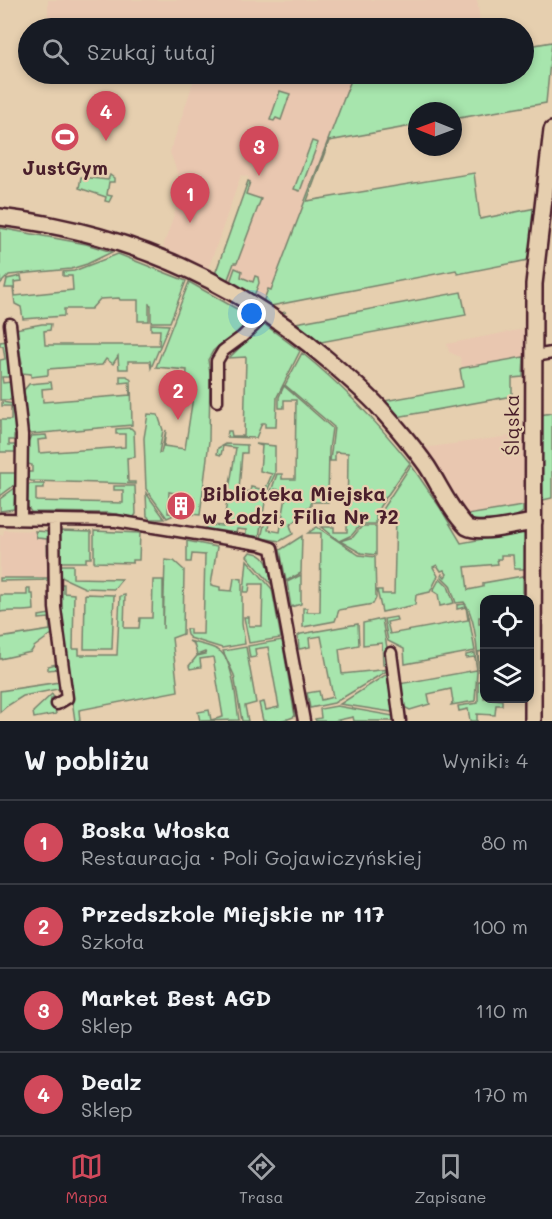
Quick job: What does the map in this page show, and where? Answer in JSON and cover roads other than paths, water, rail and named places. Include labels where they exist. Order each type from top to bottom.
[{"type":"street","name":"Śląska","points":[[533,721],[535,272],[552,130]]},
{"type":"street","points":[[0,217],[68,228],[133,246],[167,259],[267,313],[309,344],[376,404],[426,466],[467,526],[474,530],[534,522]]},
{"type":"street","points":[[217,401],[218,361],[223,351],[242,337],[267,313]]},
{"type":"street","points":[[10,324],[22,435],[21,519]]},
{"type":"street","points":[[534,356],[552,353]]},
{"type":"street","points":[[0,519],[116,521],[272,548],[304,721]]},
{"type":"street","points":[[54,520],[54,608],[67,698],[57,704]]},
{"type":"street","points":[[391,653],[400,721]]},
{"type":"place","name":"JustGym","points":[[65,137]]},
{"type":"place","name":"Dealz","points":[[106,141]]},
{"type":"place","name":"Market Best AGD","points":[[259,176]]},
{"type":"place","name":"Boska Włoska","points":[[190,223]]},
{"type":"place","name":"Przedszkole Miejskie nr 117","points":[[178,420]]},
{"type":"place","name":"Biblioteka Miejska w Łodzi, Filia Nr 72","points":[[181,506]]}]
